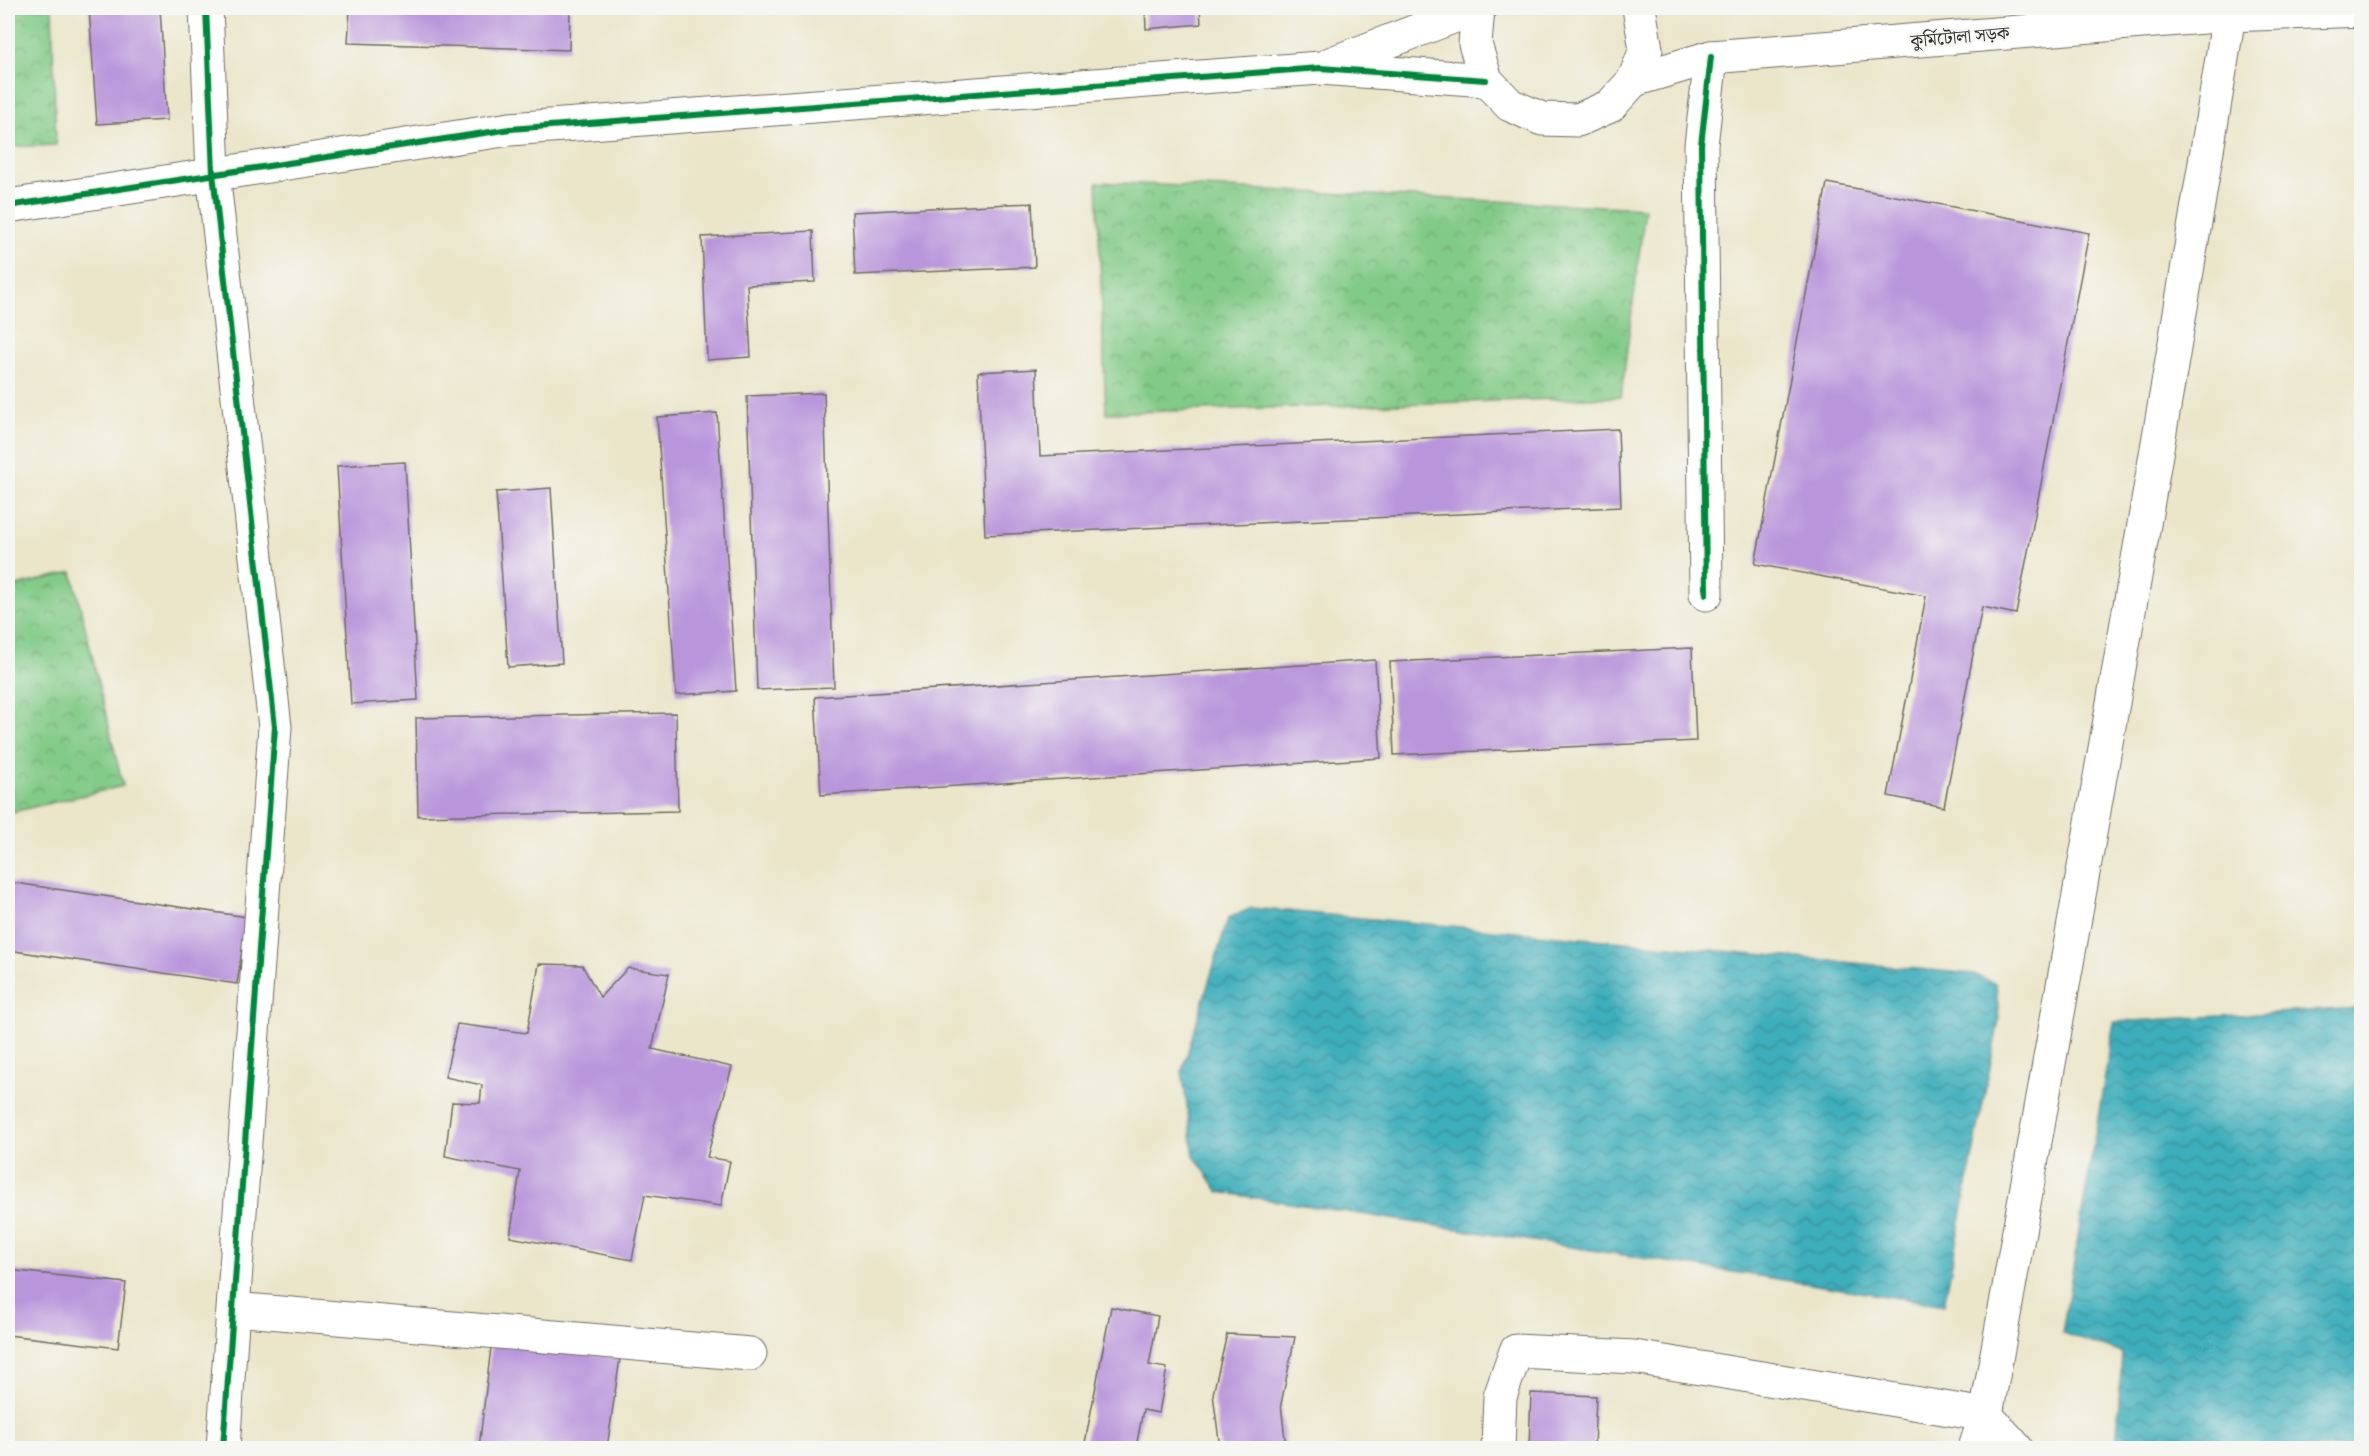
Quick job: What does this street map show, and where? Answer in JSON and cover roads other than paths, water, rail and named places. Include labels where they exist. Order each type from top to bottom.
[{"type":"street","points":[[206,8],[213,173],[275,727],[223,1449]]},
{"type":"street","points":[[1320,68],[1477,8],[1474,44],[1486,80],[1510,105],[1532,115],[1542,119],[1578,120],[1611,106],[1634,80],[1646,49],[1639,8]]},
{"type":"street","name":"কুর্মিটোলা সড়ক","points":[[1634,80],[1711,57],[2229,15],[2361,10]]},
{"type":"street","points":[[1975,1449],[1986,1415],[2115,694],[2229,15]]},
{"type":"street","points":[[1706,594],[1701,145],[1711,57]]},
{"type":"street","points":[[8,206],[510,129],[1320,68],[1486,80]]},
{"type":"street","points":[[234,1308],[750,1354]]},
{"type":"street","points":[[1498,1449],[1500,1397],[1515,1351],[1634,1357],[1986,1415],[2016,1449]]},
{"type":"water","points":[[1252,908],[1974,974],[1996,984],[1999,1020],[1944,1305],[1219,1192],[1194,1156],[1182,1071],[1228,918]]},
{"type":"water","points":[[2361,1008],[2361,1448],[2116,1448],[2122,1353],[2062,1333],[2114,1022]]}]
